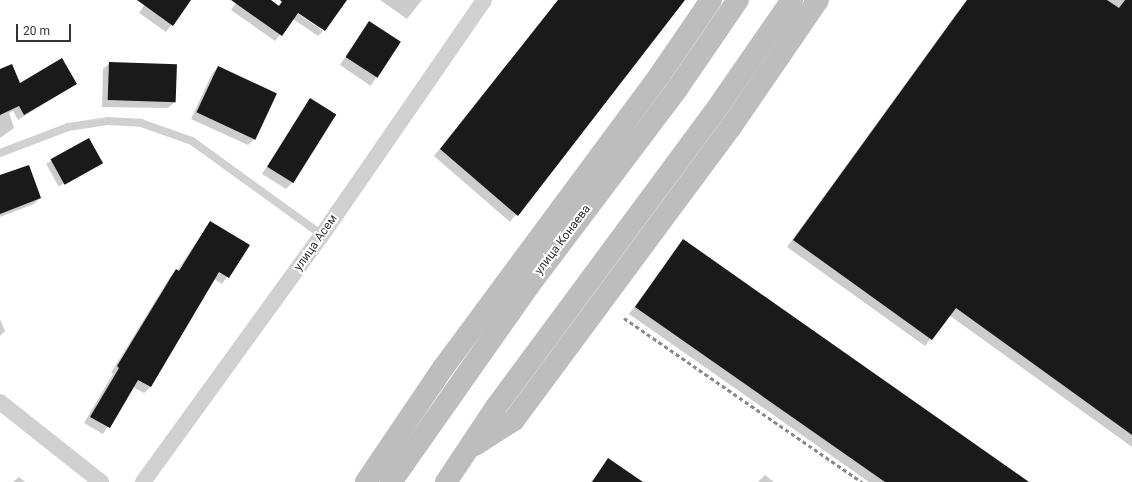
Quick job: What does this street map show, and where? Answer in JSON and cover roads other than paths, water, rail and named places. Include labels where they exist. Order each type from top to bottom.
[{"type":"main road","points":[[366,482],[443,368],[659,76],[711,0]]},
{"type":"main road","name":"улица Конаева","points":[[391,482],[531,283],[677,89],[738,0]]},
{"type":"main road","points":[[446,482],[467,450],[713,114],[792,0]]},
{"type":"main road","points":[[467,450],[514,420],[731,127],[818,0]]},
{"type":"street","name":"улица Асем","points":[[143,482],[322,235],[484,0]]},
{"type":"street","points":[[0,402],[100,482]]},
{"type":"lane","points":[[0,153],[68,127],[108,121],[141,123],[192,142],[322,235]]},
{"type":"railway","points":[[624,318],[862,482]]}]
